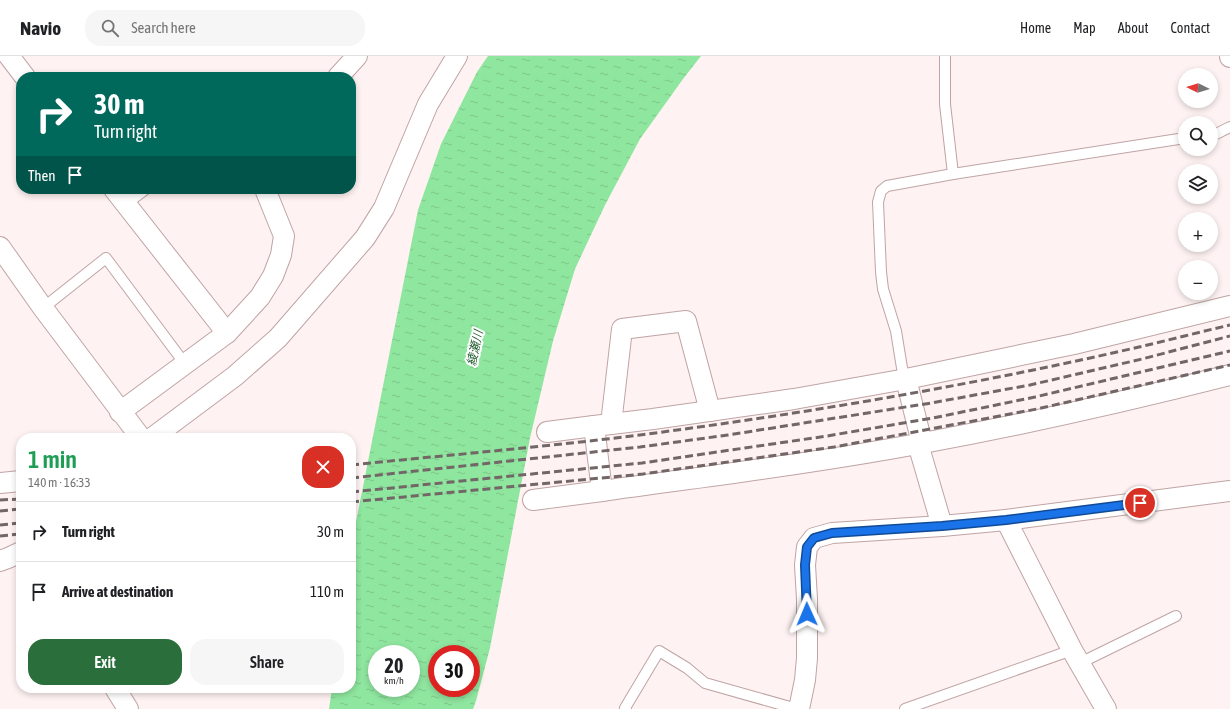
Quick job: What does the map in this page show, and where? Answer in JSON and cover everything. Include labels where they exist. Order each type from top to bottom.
[{"type":"street","points":[[9,56],[21,72]]},
{"type":"street","points":[[343,72],[357,56]]},
{"type":"street","points":[[159,433],[235,376],[278,338],[365,238],[384,208],[428,104],[457,56]]},
{"type":"street","points":[[120,412],[227,333],[260,298],[273,276],[281,255],[284,236],[267,194]]},
{"type":"street","points":[[120,197],[227,333]]},
{"type":"street","points":[[0,246],[43,308],[137,433]]},
{"type":"street","points":[[547,432],[794,399],[906,379],[1074,344],[1230,306]]},
{"type":"street","points":[[602,491],[603,425],[622,329],[686,321],[710,411]]},
{"type":"street","points":[[533,500],[802,463],[920,443],[1151,395],[1230,375]]},
{"type":"street","points":[[906,379],[920,443],[942,526]]},
{"type":"street","points":[[0,483],[16,481]]},
{"type":"street","points":[[798,709],[805,680],[807,658],[807,599],[805,565],[807,547],[814,538],[832,533],[942,526],[1006,520],[1230,491]]},
{"type":"street","points":[[1006,520],[1076,657],[1106,709]]},
{"type":"street","points":[[0,561],[16,554]]},
{"type":"street","points":[[118,693],[128,709]]},
{"type":"lane","points":[[945,56],[945,104],[952,174]]},
{"type":"lane","points":[[1218,133],[1230,127]]},
{"type":"lane","points":[[906,379],[902,368],[896,331],[883,289],[878,202],[881,191],[887,186],[952,174],[1178,139]]},
{"type":"lane","points":[[120,197],[130,194]]},
{"type":"lane","points":[[43,308],[106,258],[185,364]]},
{"type":"lane","points":[[905,709],[1076,657],[1176,616]]},
{"type":"lane","points":[[626,709],[625,708],[659,651],[686,668],[705,683],[798,709]]},
{"type":"water","name":"綾瀬川","points":[[488,56],[701,56],[640,139],[605,205],[575,269],[553,341],[530,438],[490,648],[480,686],[480,645],[428,645],[428,697],[477,697],[473,709],[329,709],[331,693],[356,693],[356,522],[418,210],[441,144],[477,72]]},
{"type":"railway","points":[[356,465],[640,435],[828,408],[1015,374],[1139,347],[1230,325]]},
{"type":"railway","points":[[356,477],[640,447],[728,435],[931,403],[1030,385],[1142,359],[1230,336]]},
{"type":"railway","points":[[356,492],[642,463],[827,436],[933,418],[1035,397],[1230,351]]},
{"type":"railway","points":[[356,502],[643,474],[834,447],[1037,409],[1230,365]]},
{"type":"railway","points":[[0,500],[16,499]]},
{"type":"railway","points":[[0,511],[16,509]]},
{"type":"railway","points":[[0,525],[16,523]]},
{"type":"railway","points":[[0,536],[16,534]]},
{"type":"route","points":[[807,614],[805,565],[807,547],[814,538],[832,533],[942,526],[1006,520],[1140,503]]}]
